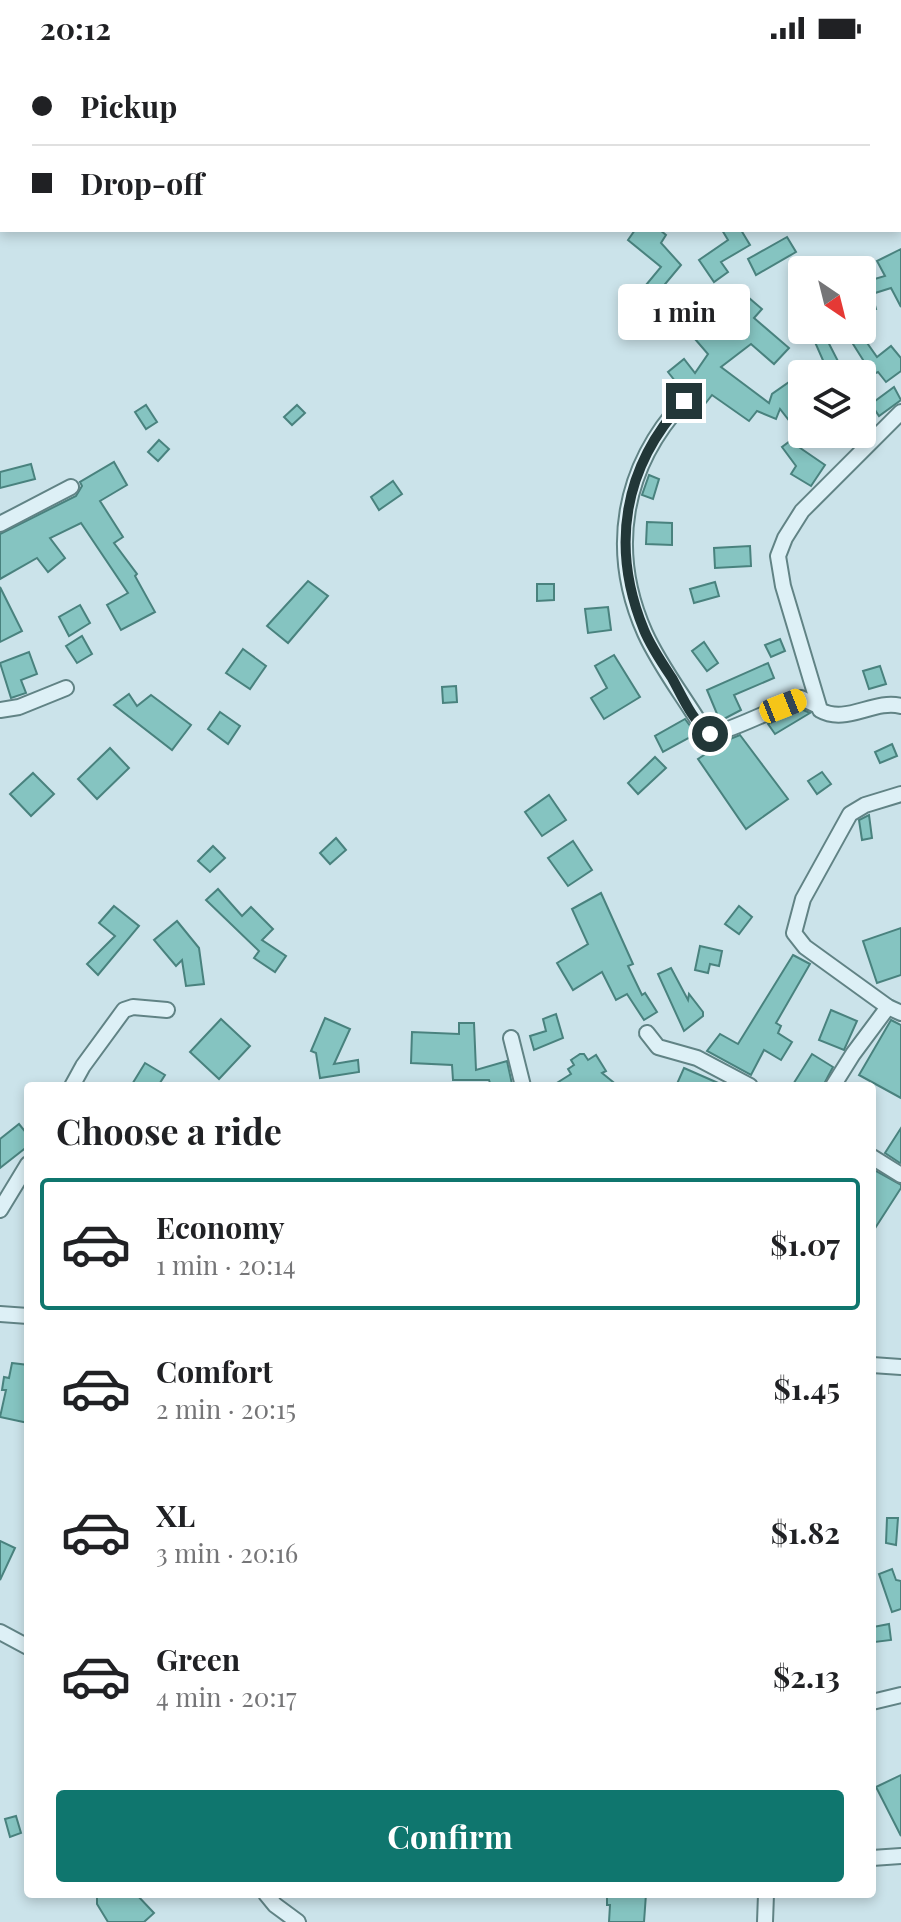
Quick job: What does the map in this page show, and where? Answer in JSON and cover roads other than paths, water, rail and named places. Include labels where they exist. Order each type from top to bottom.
[{"type":"street","points":[[684,401],[660,426],[648,449],[627,508],[625,538],[627,565],[644,630],[699,722],[710,734],[717,735],[801,698],[823,712],[834,714],[852,714],[884,704],[901,706]]},
{"type":"street","points":[[816,705],[778,567],[780,546],[802,511],[901,412]]},
{"type":"street","points":[[0,524],[71,487]]},
{"type":"street","points":[[0,710],[19,707],[66,688]]},
{"type":"street","points":[[836,1082],[853,1054],[894,1010],[805,947],[794,933],[803,899],[850,814],[865,805],[901,794]]},
{"type":"street","points":[[74,1082],[124,1010],[133,1007],[167,1010]]},
{"type":"street","points":[[647,1033],[658,1047],[697,1058],[742,1082]]},
{"type":"street","points":[[511,1038],[522,1082]]},
{"type":"street","points":[[876,1159],[901,1175]]},
{"type":"street","points":[[0,1210],[24,1171]]},
{"type":"street","points":[[0,1314],[24,1316]]},
{"type":"street","points":[[876,1365],[901,1367]]},
{"type":"street","points":[[0,1632],[24,1645]]},
{"type":"street","points":[[876,1701],[901,1695]]},
{"type":"street","points":[[876,1858],[901,1856]]},
{"type":"street","points":[[271,1898],[298,1922]]},
{"type":"street","points":[[765,1922],[766,1898]]}]
